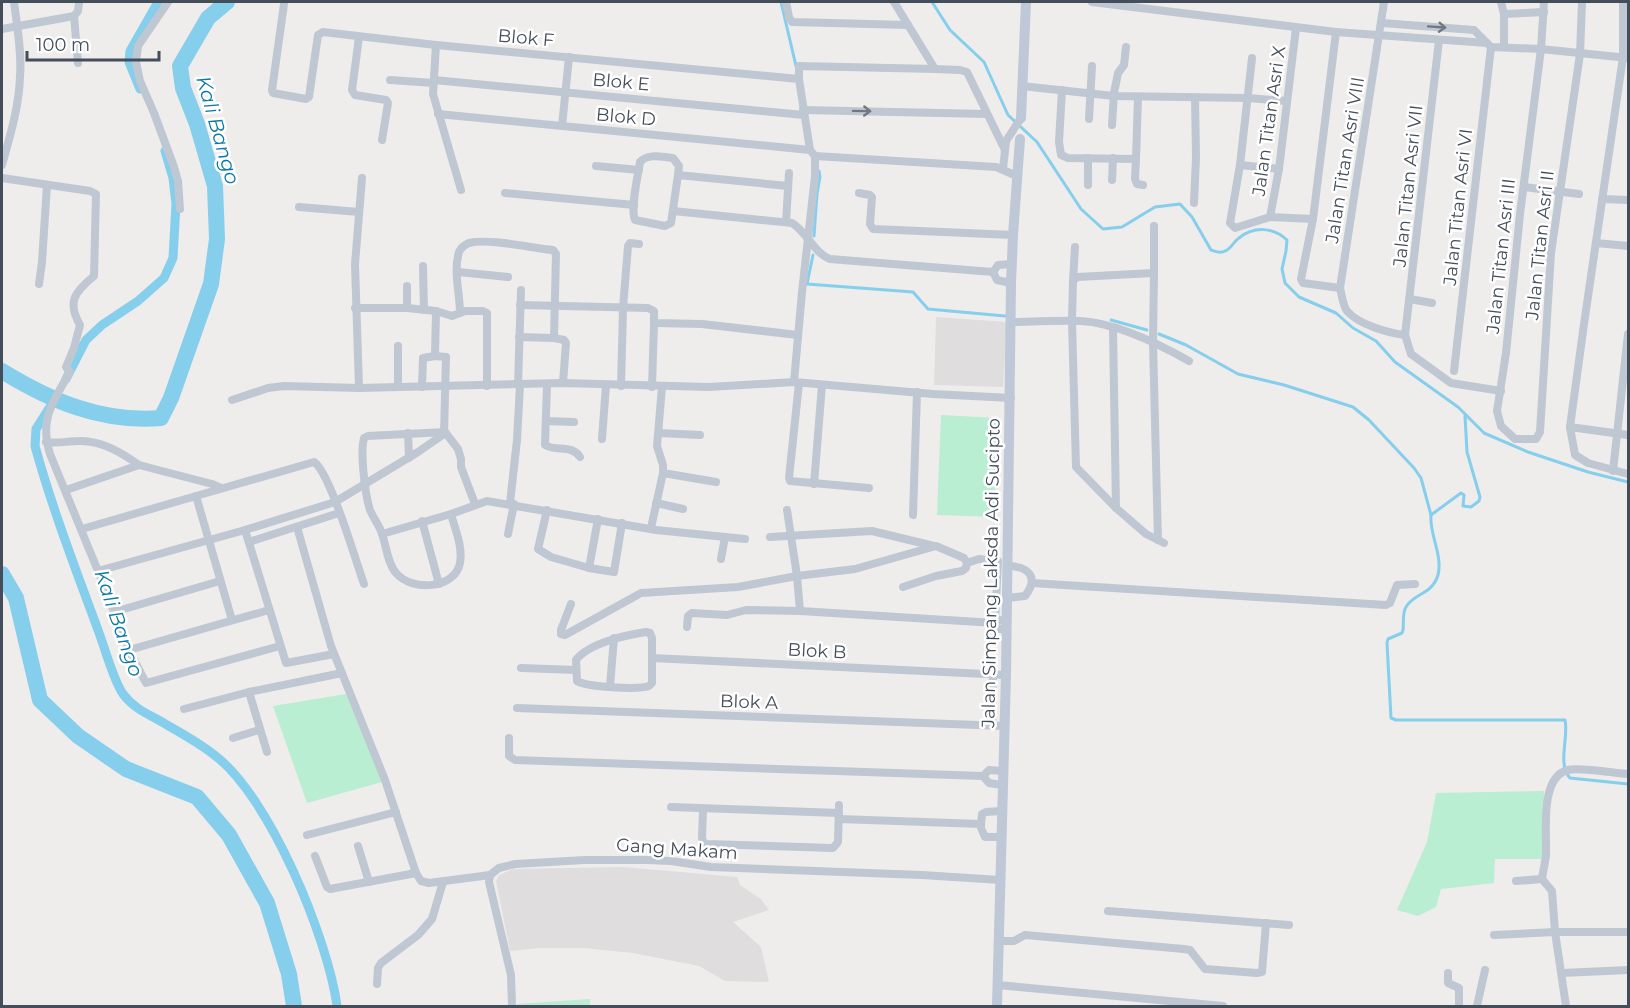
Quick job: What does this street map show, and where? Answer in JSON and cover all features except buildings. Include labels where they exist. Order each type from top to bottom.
[{"type":"street","points":[[2,165],[19,90],[20,58],[14,2]]},
{"type":"street","points":[[2,29],[74,16],[78,11],[79,2]]},
{"type":"street","points":[[168,2],[138,46],[136,62],[140,81],[178,180],[180,209]]},
{"type":"street","points":[[786,2],[790,21],[908,25]]},
{"type":"street","points":[[894,2],[935,69]]},
{"type":"street","points":[[1017,176],[1003,169],[1005,144],[1021,118],[1026,2]]},
{"type":"street","points":[[1092,2],[1296,28],[1626,58]]},
{"type":"street","name":"Jalan Titan Asri VIII","points":[[1340,288],[1384,2]]},
{"type":"street","points":[[1502,2],[1504,46]]},
{"type":"street","name":"Jalan Titan Asri III","points":[[1536,439],[1515,439],[1501,426],[1497,411],[1541,49],[1544,2]]},
{"type":"street","name":"Jalan Titan Asri II","points":[[1536,439],[1540,432],[1551,253],[1580,54],[1582,2]]},
{"type":"street","points":[[1623,2],[1626,58],[1602,199],[1570,427],[1575,455],[1588,463],[1629,474]]},
{"type":"street","name":"Blok F","points":[[284,4],[272,90],[273,93],[306,99],[309,96],[318,35],[323,32],[799,80]]},
{"type":"street","points":[[1504,14],[1544,12]]},
{"type":"street","points":[[74,16],[78,63]]},
{"type":"street","points":[[1382,23],[1474,30],[1489,45]]},
{"type":"street","name":"Jalan Titan Asri X","points":[[1270,217],[1279,169],[1296,28]]},
{"type":"street","points":[[1336,32],[1312,219],[1301,282],[1340,288],[1346,310],[1356,318],[1388,333],[1406,335],[1411,354],[1451,383],[1501,391]]},
{"type":"street","points":[[359,37],[351,90],[355,95],[386,100],[382,140]]},
{"type":"street","name":"Jalan Titan Asri VII","points":[[1406,335],[1440,40]]},
{"type":"street","points":[[436,45],[433,94],[461,190]]},
{"type":"street","name":"Jalan Titan Asri VI","points":[[1454,371],[1489,45]]},
{"type":"street","points":[[1112,124],[1118,73],[1124,63],[1126,47]]},
{"type":"street","points":[[562,126],[568,57]]},
{"type":"street","points":[[1252,58],[1240,165],[1230,223],[1235,228],[1270,217],[1312,219]]},
{"type":"street","points":[[869,488],[792,482],[789,479],[797,382],[798,335],[815,176],[799,80],[799,66],[935,69],[967,72],[987,114],[1005,144]]},
{"type":"street","points":[[1089,119],[1092,66]]},
{"type":"street","name":"Blok E","points":[[390,80],[434,81],[804,112],[987,114]]},
{"type":"street","points":[[1022,86],[1114,96],[1248,98],[1286,101]]},
{"type":"street","points":[[1062,90],[1060,152],[1068,158],[1136,159]]},
{"type":"street","points":[[1138,97],[1135,181],[1143,185]]},
{"type":"street","points":[[1194,203],[1195,98]]},
{"type":"street","name":"Blok D","points":[[438,114],[812,153],[1003,169]]},
{"type":"street","points":[[1005,144],[1020,144]]},
{"type":"street","name":"Jalan Simpang Laksda Adi Sucipto","points":[[998,1006],[1000,837],[1006,675],[1007,598],[1004,563],[1011,398],[1011,283],[1020,144]]},
{"type":"street","points":[[646,157],[673,158],[679,166],[678,175],[671,223],[667,226],[637,222],[633,216],[640,162],[646,157]]},
{"type":"street","points":[[1088,158],[1088,185]]},
{"type":"street","points":[[1112,180],[1113,158]]},
{"type":"street","points":[[1240,165],[1279,169]]},
{"type":"street","points":[[596,166],[639,170]]},
{"type":"street","points":[[786,222],[789,173]]},
{"type":"street","points":[[678,175],[788,186]]},
{"type":"street","points":[[2,178],[90,191],[97,197],[94,276],[83,283],[74,300],[73,313],[80,325],[66,367],[70,372],[48,410],[45,424],[46,441],[143,680],[148,683],[280,646]]},
{"type":"street","points":[[359,388],[355,264],[362,178]]},
{"type":"street","points":[[39,284],[47,185]]},
{"type":"street","points":[[1524,187],[1579,194]]},
{"type":"street","points":[[505,193],[634,205]]},
{"type":"street","points":[[859,193],[872,197],[870,224],[873,229],[1013,235]]},
{"type":"street","points":[[1602,199],[1629,200]]},
{"type":"street","points":[[299,207],[359,212]]},
{"type":"street","points":[[673,211],[786,222],[796,225],[821,254],[830,259],[993,272]]},
{"type":"street","points":[[1075,247],[1072,321],[1076,467],[1116,508],[1146,534],[1161,542],[1153,343],[1154,226]]},
{"type":"street","points":[[460,313],[458,272],[460,250],[468,243],[553,250],[556,254],[554,338]]},
{"type":"street","points":[[621,386],[623,308],[628,246],[630,243],[639,244]]},
{"type":"street","points":[[1596,243],[1629,246]]},
{"type":"street","points":[[993,272],[998,265],[1012,264]]},
{"type":"street","points":[[423,266],[424,310]]},
{"type":"street","points":[[458,272],[508,277]]},
{"type":"street","points":[[993,272],[997,280],[1011,283]]},
{"type":"street","points":[[1073,281],[1077,277],[1154,273]]},
{"type":"street","points":[[407,286],[407,308]]},
{"type":"street","points":[[508,534],[517,440],[521,290]]},
{"type":"street","points":[[1410,300],[1432,303]]},
{"type":"street","points":[[520,305],[653,309],[655,314],[652,387]]},
{"type":"street","points":[[355,308],[407,308],[436,311],[452,316],[474,311],[487,313],[487,386]]},
{"type":"street","points":[[435,356],[436,311]]},
{"type":"street","points":[[1011,322],[1072,321],[1099,324],[1153,343],[1190,361]]},
{"type":"street","points":[[654,323],[702,324],[798,335]]},
{"type":"street","points":[[1113,328],[1116,508]]},
{"type":"street","points":[[1613,471],[1629,334]]},
{"type":"street","points":[[519,338],[564,340],[566,343],[563,383]]},
{"type":"street","points":[[398,346],[398,387]]},
{"type":"street","points":[[422,387],[422,359],[426,356],[446,357],[445,432],[458,449],[461,467],[475,504]]},
{"type":"street","points":[[232,400],[277,386],[359,388],[563,383],[709,387],[797,382],[1011,398]]},
{"type":"street","points":[[548,384],[544,441],[547,447],[573,450],[580,457]]},
{"type":"street","points":[[602,439],[606,385]]},
{"type":"street","points":[[814,484],[822,385]]},
{"type":"street","points":[[651,528],[663,473],[662,462],[657,450],[663,387]]},
{"type":"street","points":[[913,515],[917,392]]},
{"type":"street","points":[[546,421],[574,422]]},
{"type":"street","points":[[1570,427],[1629,435]]},
{"type":"street","points":[[1617,433],[1629,427]]},
{"type":"street","points":[[445,432],[364,438],[364,484],[370,510],[382,534],[394,572],[401,578],[416,584],[439,584],[454,577],[460,566],[462,555],[451,514]]},
{"type":"street","points":[[98,571],[335,502],[409,458],[445,432]]},
{"type":"street","points":[[659,433],[700,435]]},
{"type":"street","points":[[408,434],[409,458]]},
{"type":"street","points":[[46,441],[56,443],[81,441],[106,446],[139,465],[221,488]]},
{"type":"street","points":[[82,529],[314,462],[320,467],[335,502],[364,584]]},
{"type":"street","points":[[66,490],[139,465]]},
{"type":"street","points":[[663,473],[716,482]]},
{"type":"street","points":[[196,496],[232,620]]},
{"type":"street","points":[[382,534],[487,501],[656,530],[745,539]]},
{"type":"street","points":[[656,503],[683,509]]},
{"type":"street","points":[[547,510],[538,549],[550,558],[589,568],[614,572],[622,523]]},
{"type":"street","points":[[787,510],[800,611]]},
{"type":"street","points":[[249,542],[339,513]]},
{"type":"street","points":[[589,568],[598,519]]},
{"type":"street","points":[[422,521],[439,584]]},
{"type":"street","points":[[297,526],[334,654],[396,812],[418,878],[424,882],[443,882],[432,919],[418,935],[381,963],[376,984]]},
{"type":"street","points":[[245,530],[285,660],[288,664],[334,654]]},
{"type":"street","points":[[770,537],[872,531],[936,546],[964,558],[967,563],[966,568],[962,571],[903,586]]},
{"type":"street","points":[[721,559],[725,537]]},
{"type":"street","points":[[571,604],[561,634],[565,635],[641,593],[738,587],[797,576],[855,569],[936,546]]},
{"type":"street","points":[[967,563],[979,558],[1024,568],[1032,583],[1025,596],[1007,598]]},
{"type":"street","points":[[1004,563],[995,623],[998,629],[1006,625]]},
{"type":"street","points":[[114,612],[220,581]]},
{"type":"street","points":[[1032,583],[1386,605],[1390,603],[1397,585],[1415,584]]},
{"type":"street","points":[[129,650],[269,610]]},
{"type":"street","points":[[687,627],[688,616],[692,613],[727,615],[746,610],[800,611],[995,623]]},
{"type":"street","points":[[648,632],[652,638],[652,683],[649,686],[579,683],[576,660],[581,654],[614,638],[648,632]]},
{"type":"street","points":[[610,686],[614,638]]},
{"type":"street","name":"Blok B","points":[[652,658],[1006,675]]},
{"type":"street","points":[[521,668],[576,670]]},
{"type":"street","points":[[184,709],[249,692],[342,673]]},
{"type":"street","points":[[992,726],[993,675]]},
{"type":"street","points":[[249,692],[267,752]]},
{"type":"street","name":"Blok A","points":[[517,708],[1005,726]]},
{"type":"street","points":[[233,738],[260,730]]},
{"type":"street","points":[[509,738],[509,756],[514,760],[983,776],[989,770],[1002,771]]},
{"type":"street","points":[[1566,1006],[1555,932],[1552,891],[1542,879],[1546,856],[1548,795],[1565,771],[1629,774]]},
{"type":"street","points":[[983,776],[989,783],[1002,785]]},
{"type":"street","points":[[671,807],[839,812],[981,824]]},
{"type":"street","points":[[703,808],[702,838],[707,844],[833,848],[838,844],[839,812]]},
{"type":"street","points":[[1000,837],[985,837],[981,824],[982,814],[1001,811]]},
{"type":"street","points":[[307,835],[396,812]]},
{"type":"street","points":[[358,846],[369,882]]},
{"type":"street","points":[[315,856],[327,887],[330,889],[416,873]]},
{"type":"street","name":"Gang Makam","points":[[443,882],[490,875],[499,868],[515,864],[585,860],[671,861],[711,867],[1000,880]]},
{"type":"street","points":[[490,875],[490,887],[511,975],[512,1006]]},
{"type":"street","points":[[1516,881],[1542,879]]},
{"type":"street","points":[[1108,911],[1289,925]]},
{"type":"street","points":[[1000,941],[1014,941],[1025,935],[1184,949],[1190,950],[1205,969],[1257,973],[1262,972],[1266,923]]},
{"type":"street","points":[[1494,935],[1629,932]]},
{"type":"street","points":[[1477,1006],[1485,969]]},
{"type":"street","points":[[1562,973],[1629,970]]},
{"type":"street","points":[[1448,973],[1448,983],[1459,988],[1459,1006]]},
{"type":"street","points":[[998,985],[1223,1006]]},
{"type":"shaded area","points":[[936,317],[1007,322],[1003,387],[934,385]]},
{"type":"shaded area","points":[[623,867],[737,877],[740,885],[761,899],[769,910],[733,922],[761,947],[769,982],[725,981],[699,966],[633,953],[584,948],[510,951],[496,881],[499,875],[513,869]]},
{"type":"green space","points":[[941,415],[999,418],[994,517],[937,515]]},
{"type":"green space","points":[[346,694],[382,782],[307,803],[273,706]]},
{"type":"green space","points":[[1544,791],[1543,859],[1495,859],[1494,883],[1441,889],[1436,907],[1418,916],[1397,910],[1427,842],[1436,793]]},
{"type":"green space","points":[[590,999],[590,1006],[517,1006],[517,1004]]},
{"type":"waterway","points":[[140,89],[129,62],[130,51],[158,2]]},
{"type":"waterway","name":"Kali Bango","points":[[2,371],[39,392],[78,408],[118,417],[161,418],[171,398],[211,284],[217,239],[215,186],[197,124],[183,88],[180,66],[208,18],[227,2]]},
{"type":"waterway","points":[[781,2],[796,66]]},
{"type":"waterway","points":[[932,2],[950,30],[984,62],[1008,115],[1037,142],[1081,209],[1103,229],[1122,227],[1155,207],[1180,204],[1192,217],[1211,250],[1216,252],[1227,250],[1237,239],[1251,231],[1270,230],[1287,240],[1282,269],[1285,283],[1299,297],[1336,313],[1353,328],[1376,341],[1395,362],[1458,407],[1484,433],[1528,452],[1588,472],[1628,482]]},
{"type":"waterway","points":[[66,379],[86,340],[102,325],[138,301],[164,278],[173,258],[176,204],[173,178],[165,151]]},
{"type":"waterway","points":[[814,236],[819,171]]},
{"type":"waterway","points":[[813,255],[807,284],[913,292],[928,309],[1005,316]]},
{"type":"waterway","points":[[1111,320],[1147,330]]},
{"type":"waterway","points":[[1159,334],[1186,345],[1238,374],[1284,385],[1353,407],[1369,420],[1414,468],[1421,478],[1431,515]]},
{"type":"waterway","name":"Kali Bango","points":[[50,407],[36,429],[35,446],[65,539],[119,688],[138,708],[213,754],[234,774],[255,801],[293,870],[309,907],[322,944],[337,1006]]},
{"type":"waterway","points":[[1465,416],[1467,452],[1480,497],[1479,501],[1471,507],[1463,506],[1464,495],[1461,493],[1431,515],[1439,560],[1438,575],[1432,586],[1409,602],[1404,612],[1402,633],[1388,639],[1391,718],[1396,720],[1565,720],[1564,765],[1570,778],[1628,784]]},
{"type":"waterway","name":"Kali Bango","points":[[2,574],[16,598],[40,700],[78,736],[126,769],[197,797],[229,835],[267,903],[289,974],[294,1006]]}]
